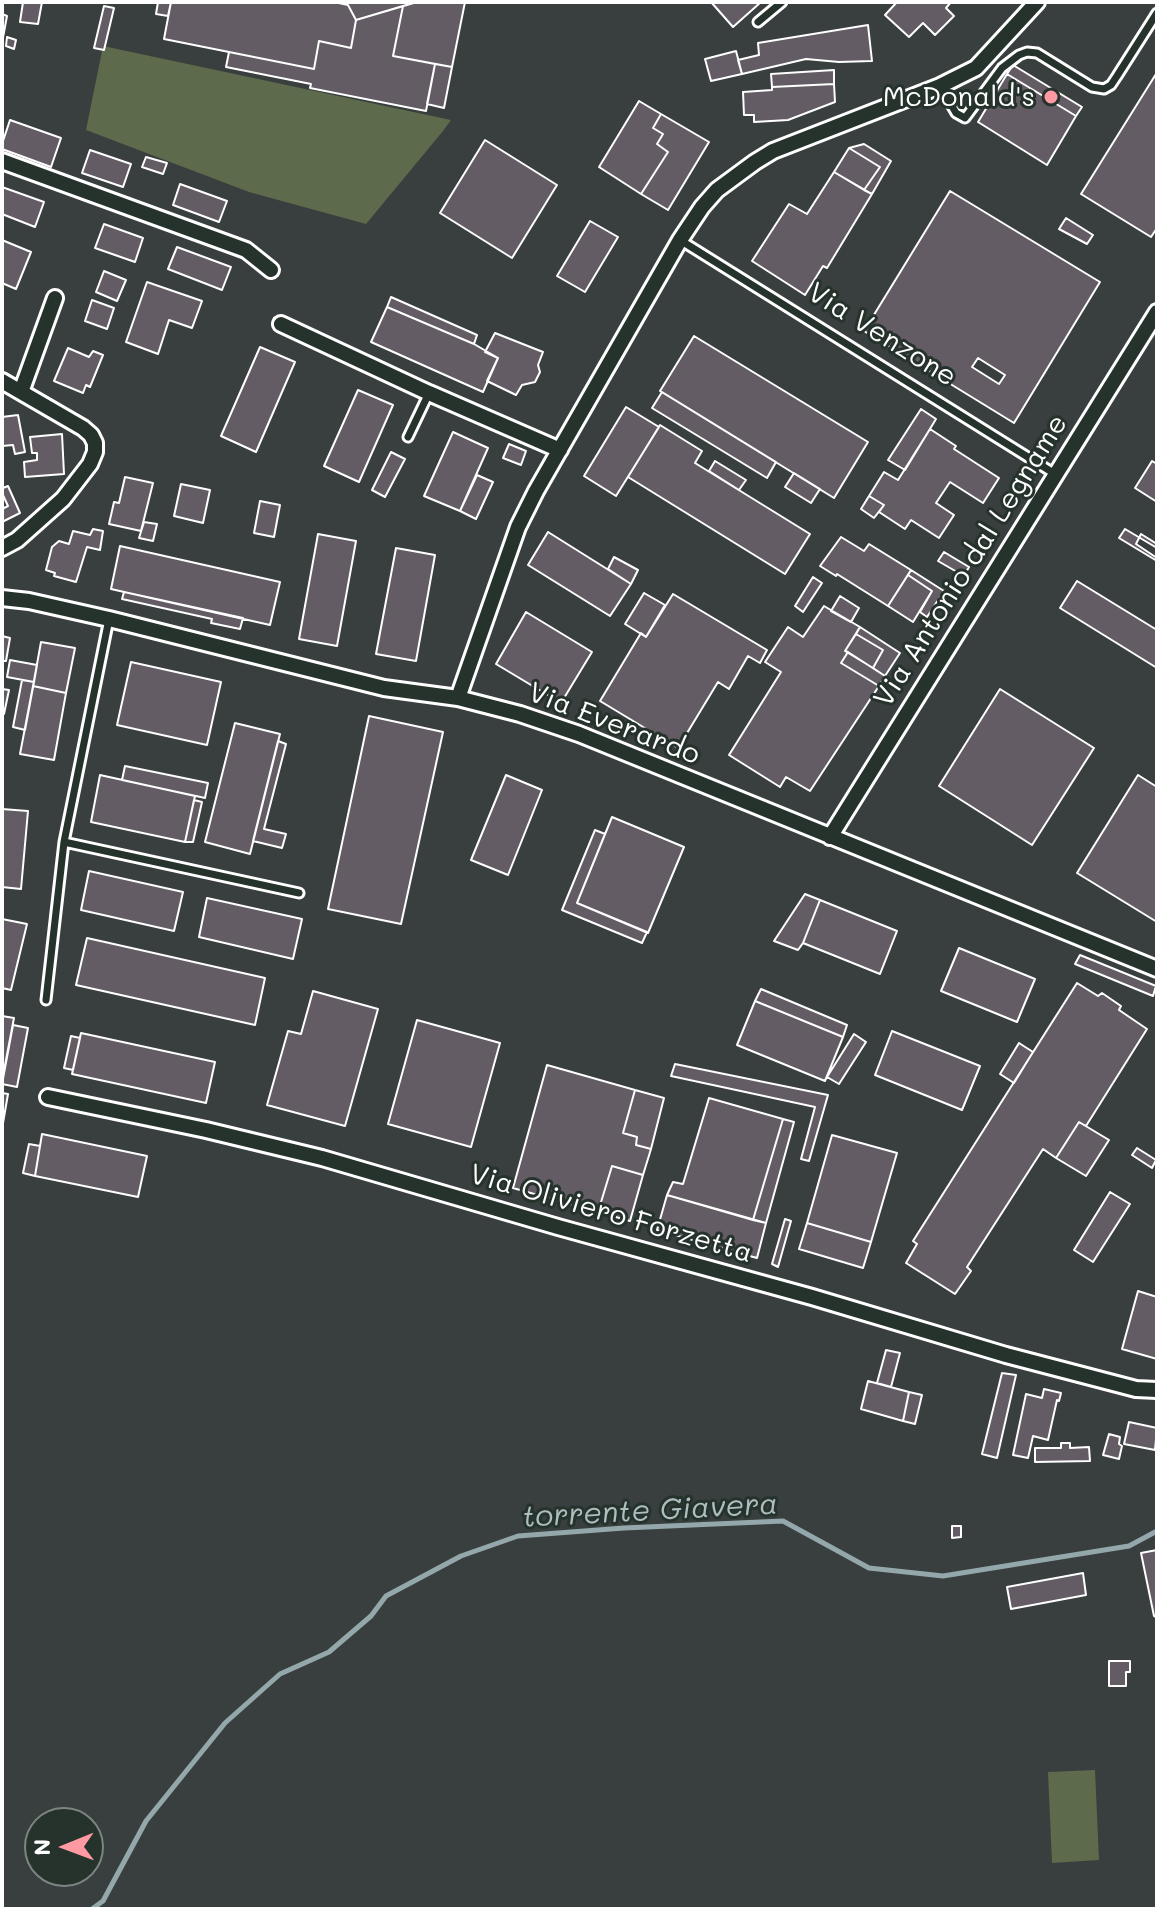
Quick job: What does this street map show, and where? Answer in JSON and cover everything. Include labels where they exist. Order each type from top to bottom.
[{"type":"street","points":[[458,698],[518,527],[680,240],[702,207],[717,190],[773,151],[940,86],[976,68],[1037,2]]},
{"type":"street","points":[[2,161],[246,250],[271,270]]},
{"type":"street","points":[[21,392],[55,298]]},
{"type":"street","name":"Via Antonio dal Legname","points":[[830,837],[1157,312]]},
{"type":"street","points":[[281,324],[560,450]]},
{"type":"street","points":[[2,381],[83,428],[95,443],[90,464],[63,499],[17,540],[2,548]]},
{"type":"street","name":"Via Everardo","points":[[2,584],[29,601]]},
{"type":"street","name":"Via Everardo","points":[[2,598],[109,619],[384,688],[458,698],[520,714],[579,734],[1157,969]]},
{"type":"street","name":"Via Oliviero Forzetta","points":[[48,1097],[322,1158],[1006,1355],[1136,1389],[1157,1390]]},
{"type":"lane","points":[[758,22],[782,2]]},
{"type":"lane","points":[[940,86],[956,113],[965,118],[1002,68],[1027,52],[1037,53],[1092,87],[1104,89],[1111,85],[1157,13]]},
{"type":"lane","name":"Via Venzone","points":[[680,240],[1056,474]]},
{"type":"lane","points":[[408,437],[429,393]]},
{"type":"lane","points":[[46,1000],[64,842],[109,619]]},
{"type":"lane","points":[[64,842],[299,893]]},
{"type":"green space","points":[[103,46],[451,120],[366,224],[249,192],[86,130]]},
{"type":"green space","points":[[1095,1770],[1099,1860],[1052,1863],[1048,1772]]},
{"type":"building","points":[[23,2],[42,2],[38,24],[20,22]]},
{"type":"building","points":[[158,2],[171,2],[168,16],[156,14]]},
{"type":"building","points":[[171,2],[334,2],[348,5],[356,20],[351,48],[319,41],[314,69],[164,39]]},
{"type":"building","points":[[334,2],[417,2],[356,20],[348,5]]},
{"type":"building","points":[[417,2],[465,2],[452,67],[393,56],[403,6]]},
{"type":"building","points":[[711,2],[761,2],[733,27]]},
{"type":"building","points":[[897,2],[951,2],[946,8],[954,16],[935,35],[923,23],[909,37],[885,15]]},
{"type":"building","points":[[104,6],[114,8],[104,50],[94,48]]},
{"type":"building","points":[[403,6],[393,56],[435,64],[426,111],[310,88],[311,84],[226,67],[229,52],[314,69],[319,41],[351,48],[356,20]]},
{"type":"building","points":[[2,14],[7,16],[2,43]]},
{"type":"building","points":[[868,25],[872,61],[806,59],[742,74],[738,60],[759,55],[758,43]]},
{"type":"building","points":[[7,37],[16,40],[14,49],[6,46]]},
{"type":"building","points":[[736,51],[742,74],[711,81],[705,59]]},
{"type":"building","points":[[435,64],[452,67],[444,108],[427,104]]},
{"type":"building","points":[[1013,65],[1082,107],[1076,116],[1007,74]]},
{"type":"building","points":[[834,70],[834,84],[772,87],[771,74]]},
{"type":"building","points":[[1007,74],[1076,116],[1047,165],[978,122]]},
{"type":"building","points":[[1156,74],[1157,228],[1151,237],[1081,194]]},
{"type":"building","points":[[834,84],[835,102],[788,120],[754,122],[754,115],[744,115],[743,92],[772,90],[772,87]]},
{"type":"building","points":[[639,101],[661,114],[653,128],[663,134],[657,144],[668,152],[641,194],[599,167]]},
{"type":"building","points":[[661,114],[709,142],[668,210],[641,194],[668,152],[657,144],[663,134],[653,128]]},
{"type":"building","points":[[10,120],[61,138],[51,167],[2,149]]},
{"type":"building","points":[[485,140],[557,185],[512,258],[440,213]]},
{"type":"building","points":[[864,144],[891,161],[872,194],[864,190],[880,167],[849,148]]},
{"type":"building","points":[[849,148],[880,167],[864,190],[834,172]]},
{"type":"building","points":[[90,150],[131,164],[123,187],[82,173]]},
{"type":"building","points":[[146,157],[167,163],[163,174],[142,167]]},
{"type":"building","points":[[834,172],[872,194],[827,268],[823,266],[805,295],[752,261],[789,204],[807,214]]},
{"type":"building","points":[[180,184],[227,201],[219,222],[173,205]]},
{"type":"building","points":[[2,187],[44,202],[35,227],[2,214]]},
{"type":"building","points":[[950,191],[1100,282],[1014,423],[864,331]]},
{"type":"building","points":[[1066,218],[1093,235],[1087,244],[1059,229]]},
{"type":"building","points":[[590,221],[618,237],[585,292],[557,276]]},
{"type":"building","points":[[104,224],[143,238],[135,262],[95,248]]},
{"type":"building","points":[[2,240],[31,252],[16,289],[2,283]]},
{"type":"building","points":[[177,247],[231,267],[222,290],[168,269]]},
{"type":"building","points":[[104,271],[126,280],[117,301],[96,292]]},
{"type":"building","points":[[147,282],[202,301],[192,328],[169,320],[158,354],[126,342]]},
{"type":"building","points":[[391,297],[477,335],[474,344],[387,307]]},
{"type":"building","points":[[92,300],[114,308],[107,329],[85,321]]},
{"type":"building","points":[[387,307],[474,344],[498,358],[483,392],[371,342]]},
{"type":"building","points":[[495,333],[543,352],[535,382],[522,385],[516,395],[487,381],[498,358],[485,352]]},
{"type":"building","points":[[694,336],[868,442],[834,498],[660,391]]},
{"type":"building","points":[[260,347],[295,362],[256,452],[221,436]]},
{"type":"building","points":[[68,348],[89,357],[93,351],[103,355],[90,387],[86,385],[83,393],[54,381]]},
{"type":"building","points":[[978,358],[1005,375],[999,384],[972,367]]},
{"type":"building","points":[[358,390],[393,405],[359,482],[324,466]]},
{"type":"building","points":[[662,392],[776,462],[767,478],[652,408]]},
{"type":"building","points":[[626,407],[659,427],[616,496],[584,476]]},
{"type":"building","points":[[921,409],[936,419],[905,470],[888,460]]},
{"type":"building","points":[[18,415],[25,452],[15,454],[13,445],[2,446],[2,417]]},
{"type":"building","points":[[660,425],[702,451],[695,463],[810,534],[785,574],[628,477]]},
{"type":"building","points":[[930,429],[956,446],[954,449],[999,478],[983,503],[950,482],[936,503],[954,515],[939,538],[911,520],[905,529],[879,512],[884,505],[869,496],[884,472],[898,480]]},
{"type":"building","points":[[453,432],[488,448],[460,511],[424,496]]},
{"type":"building","points":[[62,434],[64,474],[25,477],[24,462],[37,460],[37,453],[32,453],[30,437]]},
{"type":"building","points":[[509,444],[526,451],[521,465],[503,458]]},
{"type":"building","points":[[391,452],[405,459],[385,497],[372,490]]},
{"type":"building","points":[[715,461],[746,480],[739,490],[709,471]]},
{"type":"building","points":[[1152,461],[1157,464],[1157,502],[1135,488]]},
{"type":"building","points":[[794,473],[820,489],[811,503],[785,487]]},
{"type":"building","points":[[477,475],[493,482],[476,519],[460,511]]},
{"type":"building","points":[[125,477],[153,483],[141,531],[109,524],[114,502],[119,503]]},
{"type":"building","points":[[181,484],[210,490],[203,523],[174,516]]},
{"type":"building","points":[[8,486],[20,513],[2,522],[2,509],[8,506],[2,487]]},
{"type":"building","points":[[869,496],[884,505],[874,518],[861,509]]},
{"type":"building","points":[[260,501],[280,505],[274,537],[254,533]]},
{"type":"building","points":[[144,522],[157,524],[153,541],[139,538]]},
{"type":"building","points":[[93,529],[103,531],[100,550],[87,547],[76,582],[54,576],[55,573],[46,570],[52,547],[59,541],[69,544],[73,531],[90,535]]},
{"type":"building","points":[[1125,529],[1157,548],[1157,561],[1119,538]]},
{"type":"building","points":[[548,532],[631,584],[610,616],[528,565]]},
{"type":"building","points":[[318,534],[356,541],[337,646],[299,639]]},
{"type":"building","points":[[1141,534],[1157,544],[1157,558],[1136,544]]},
{"type":"building","points":[[841,537],[864,551],[869,544],[911,570],[888,606],[820,566]]},
{"type":"building","points":[[120,546],[280,582],[270,625],[111,589]]},
{"type":"building","points":[[396,548],[435,555],[416,661],[376,654]]},
{"type":"building","points":[[944,552],[969,567],[964,576],[938,561]]},
{"type":"building","points":[[614,557],[638,570],[631,584],[608,569]]},
{"type":"building","points":[[911,570],[944,591],[927,617],[920,612],[932,591],[908,575]]},
{"type":"building","points":[[908,575],[932,591],[913,622],[888,606]]},
{"type":"building","points":[[813,577],[822,583],[803,612],[795,606]]},
{"type":"building","points":[[1077,581],[1157,630],[1157,668],[1060,608]]},
{"type":"building","points":[[124,592],[243,618],[240,629],[211,623],[212,619],[122,599]]},
{"type":"building","points":[[644,593],[665,605],[646,637],[625,624]]},
{"type":"building","points":[[673,594],[767,650],[760,663],[748,656],[729,689],[718,682],[678,748],[600,701],[641,633],[646,637]]},
{"type":"building","points":[[840,596],[859,608],[851,622],[831,611]]},
{"type":"building","points":[[824,606],[860,627],[841,663],[879,686],[810,791],[786,777],[780,787],[729,755],[781,672],[765,662],[788,627],[803,637]]},
{"type":"building","points":[[526,612],[592,652],[561,703],[496,664]]},
{"type":"building","points":[[860,627],[900,653],[885,676],[873,668],[883,650],[856,634]]},
{"type":"building","points":[[856,634],[883,650],[873,668],[845,651]]},
{"type":"building","points":[[2,636],[10,638],[6,661],[2,661]]},
{"type":"building","points":[[41,642],[75,648],[66,693],[33,686]]},
{"type":"building","points":[[848,652],[885,676],[879,686],[841,663]]},
{"type":"building","points":[[10,660],[37,665],[34,682],[7,677]]},
{"type":"building","points":[[131,662],[221,682],[207,745],[117,725]]},
{"type":"building","points":[[22,680],[34,682],[25,730],[13,727]]},
{"type":"building","points":[[33,686],[66,693],[54,760],[20,754]]},
{"type":"building","points":[[2,689],[9,690],[4,714],[2,713]]},
{"type":"building","points":[[1000,689],[1094,748],[1032,845],[939,786]]},
{"type":"building","points":[[369,716],[443,732],[401,924],[328,909]]},
{"type":"building","points":[[235,723],[280,734],[250,854],[205,842]]},
{"type":"building","points":[[278,741],[286,744],[264,829],[286,834],[282,848],[253,841]]},
{"type":"building","points":[[125,766],[208,783],[205,798],[122,780]]},
{"type":"building","points":[[100,775],[195,796],[185,842],[91,822]]},
{"type":"building","points":[[506,775],[542,790],[508,875],[471,860]]},
{"type":"building","points":[[1138,775],[1157,787],[1157,922],[1077,873]]},
{"type":"building","points":[[194,800],[202,802],[193,842],[185,842]]},
{"type":"building","points":[[2,809],[28,811],[21,889],[2,887]]},
{"type":"building","points":[[612,817],[684,847],[648,933],[577,903]]},
{"type":"building","points":[[595,830],[605,834],[577,903],[647,932],[642,943],[562,910]]},
{"type":"building","points":[[89,871],[183,892],[174,931],[81,910]]},
{"type":"building","points":[[805,894],[820,900],[798,950],[774,941]]},
{"type":"building","points":[[207,898],[302,919],[293,959],[199,937]]},
{"type":"building","points":[[820,900],[897,931],[880,974],[803,943]]},
{"type":"building","points":[[2,919],[27,924],[11,990],[2,988]]},
{"type":"building","points":[[87,938],[265,978],[255,1025],[76,985]]},
{"type":"building","points":[[959,948],[1035,979],[1017,1022],[941,991]]},
{"type":"building","points":[[1080,955],[1156,986],[1153,996],[1075,964]]},
{"type":"building","points":[[1077,983],[1098,996],[1102,993],[1121,1006],[1119,1010],[1147,1029],[1086,1126],[1079,1122],[1056,1158],[1043,1149],[967,1267],[971,1271],[955,1294],[906,1263],[917,1244],[913,1241]]},
{"type":"building","points":[[761,989],[847,1025],[843,1037],[755,1001]]},
{"type":"building","points":[[313,991],[378,1009],[345,1126],[267,1105],[288,1031],[301,1034]]},
{"type":"building","points":[[755,1001],[843,1037],[825,1081],[737,1045]]},
{"type":"building","points":[[2,1016],[14,1018],[2,1081]]},
{"type":"building","points":[[417,1020],[500,1043],[471,1147],[388,1124]]},
{"type":"building","points":[[13,1025],[28,1028],[17,1087],[2,1084]]},
{"type":"building","points":[[892,1031],[980,1066],[962,1110],[875,1075]]},
{"type":"building","points":[[81,1033],[215,1062],[206,1103],[72,1074]]},
{"type":"building","points":[[854,1034],[866,1042],[839,1084],[827,1077]]},
{"type":"building","points":[[71,1036],[80,1038],[73,1070],[64,1068]]},
{"type":"building","points":[[1019,1043],[1033,1052],[1014,1083],[1000,1074]]},
{"type":"building","points":[[675,1064],[828,1095],[809,1161],[801,1159],[815,1107],[671,1076]]},
{"type":"building","points":[[547,1065],[635,1090],[623,1133],[637,1137],[636,1145],[651,1149],[643,1175],[612,1166],[598,1212],[513,1188]]},
{"type":"building","points":[[635,1090],[664,1098],[651,1149],[636,1145],[637,1137],[623,1133]]},
{"type":"building","points":[[2,1093],[8,1094],[3,1123],[2,1122]]},
{"type":"building","points":[[709,1098],[783,1119],[753,1220],[667,1195],[673,1182],[683,1184]]},
{"type":"building","points":[[783,1119],[794,1122],[766,1223],[753,1220]]},
{"type":"building","points":[[1079,1122],[1109,1140],[1086,1176],[1056,1158]]},
{"type":"building","points":[[42,1134],[147,1156],[138,1197],[35,1176]]},
{"type":"building","points":[[832,1135],[897,1153],[871,1242],[807,1223]]},
{"type":"building","points":[[29,1144],[40,1146],[35,1176],[23,1173]]},
{"type":"building","points":[[1137,1148],[1156,1160],[1152,1168],[1132,1155]]},
{"type":"building","points":[[612,1166],[643,1175],[630,1221],[598,1212]]},
{"type":"building","points":[[1110,1192],[1130,1204],[1093,1262],[1074,1250]]},
{"type":"building","points":[[667,1195],[766,1223],[757,1258],[657,1230]]},
{"type":"building","points":[[785,1219],[791,1221],[778,1267],[772,1264]]},
{"type":"building","points":[[807,1223],[871,1242],[863,1268],[799,1249]]},
{"type":"building","points":[[1138,1291],[1157,1297],[1157,1359],[1122,1349]]},
{"type":"building","points":[[886,1350],[900,1353],[891,1387],[877,1383]]},
{"type":"building","points":[[1002,1373],[1016,1375],[997,1458],[982,1454]]},
{"type":"building","points":[[868,1381],[909,1392],[903,1421],[861,1409]]},
{"type":"building","points":[[1044,1389],[1061,1393],[1048,1440],[1033,1436],[1028,1458],[1013,1455],[1026,1394],[1042,1398]]},
{"type":"building","points":[[909,1392],[922,1395],[915,1424],[903,1421]]},
{"type":"building","points":[[1129,1422],[1157,1428],[1155,1450],[1124,1444]]},
{"type":"building","points":[[1109,1434],[1120,1437],[1119,1444],[1122,1446],[1119,1459],[1103,1455]]},
{"type":"building","points":[[1061,1443],[1070,1443],[1070,1448],[1089,1447],[1090,1461],[1035,1462],[1035,1448],[1061,1448]]},
{"type":"building","points":[[952,1526],[961,1526],[961,1537],[952,1538]]},
{"type":"building","points":[[1157,1550],[1157,1618],[1154,1616],[1141,1553]]},
{"type":"building","points":[[1083,1573],[1086,1595],[1011,1609],[1007,1587]]},
{"type":"building","points":[[1109,1661],[1130,1661],[1126,1686],[1109,1686]]},
{"type":"waterway","name":"torrente Giavera","points":[[92,1909],[103,1901],[146,1821],[225,1723],[280,1674],[329,1652],[371,1616],[386,1596],[461,1556],[518,1536],[783,1521],[869,1568],[943,1576],[1129,1546],[1157,1531]]},
{"type":"place","name":"McDonald's","points":[[1051,97]]}]
